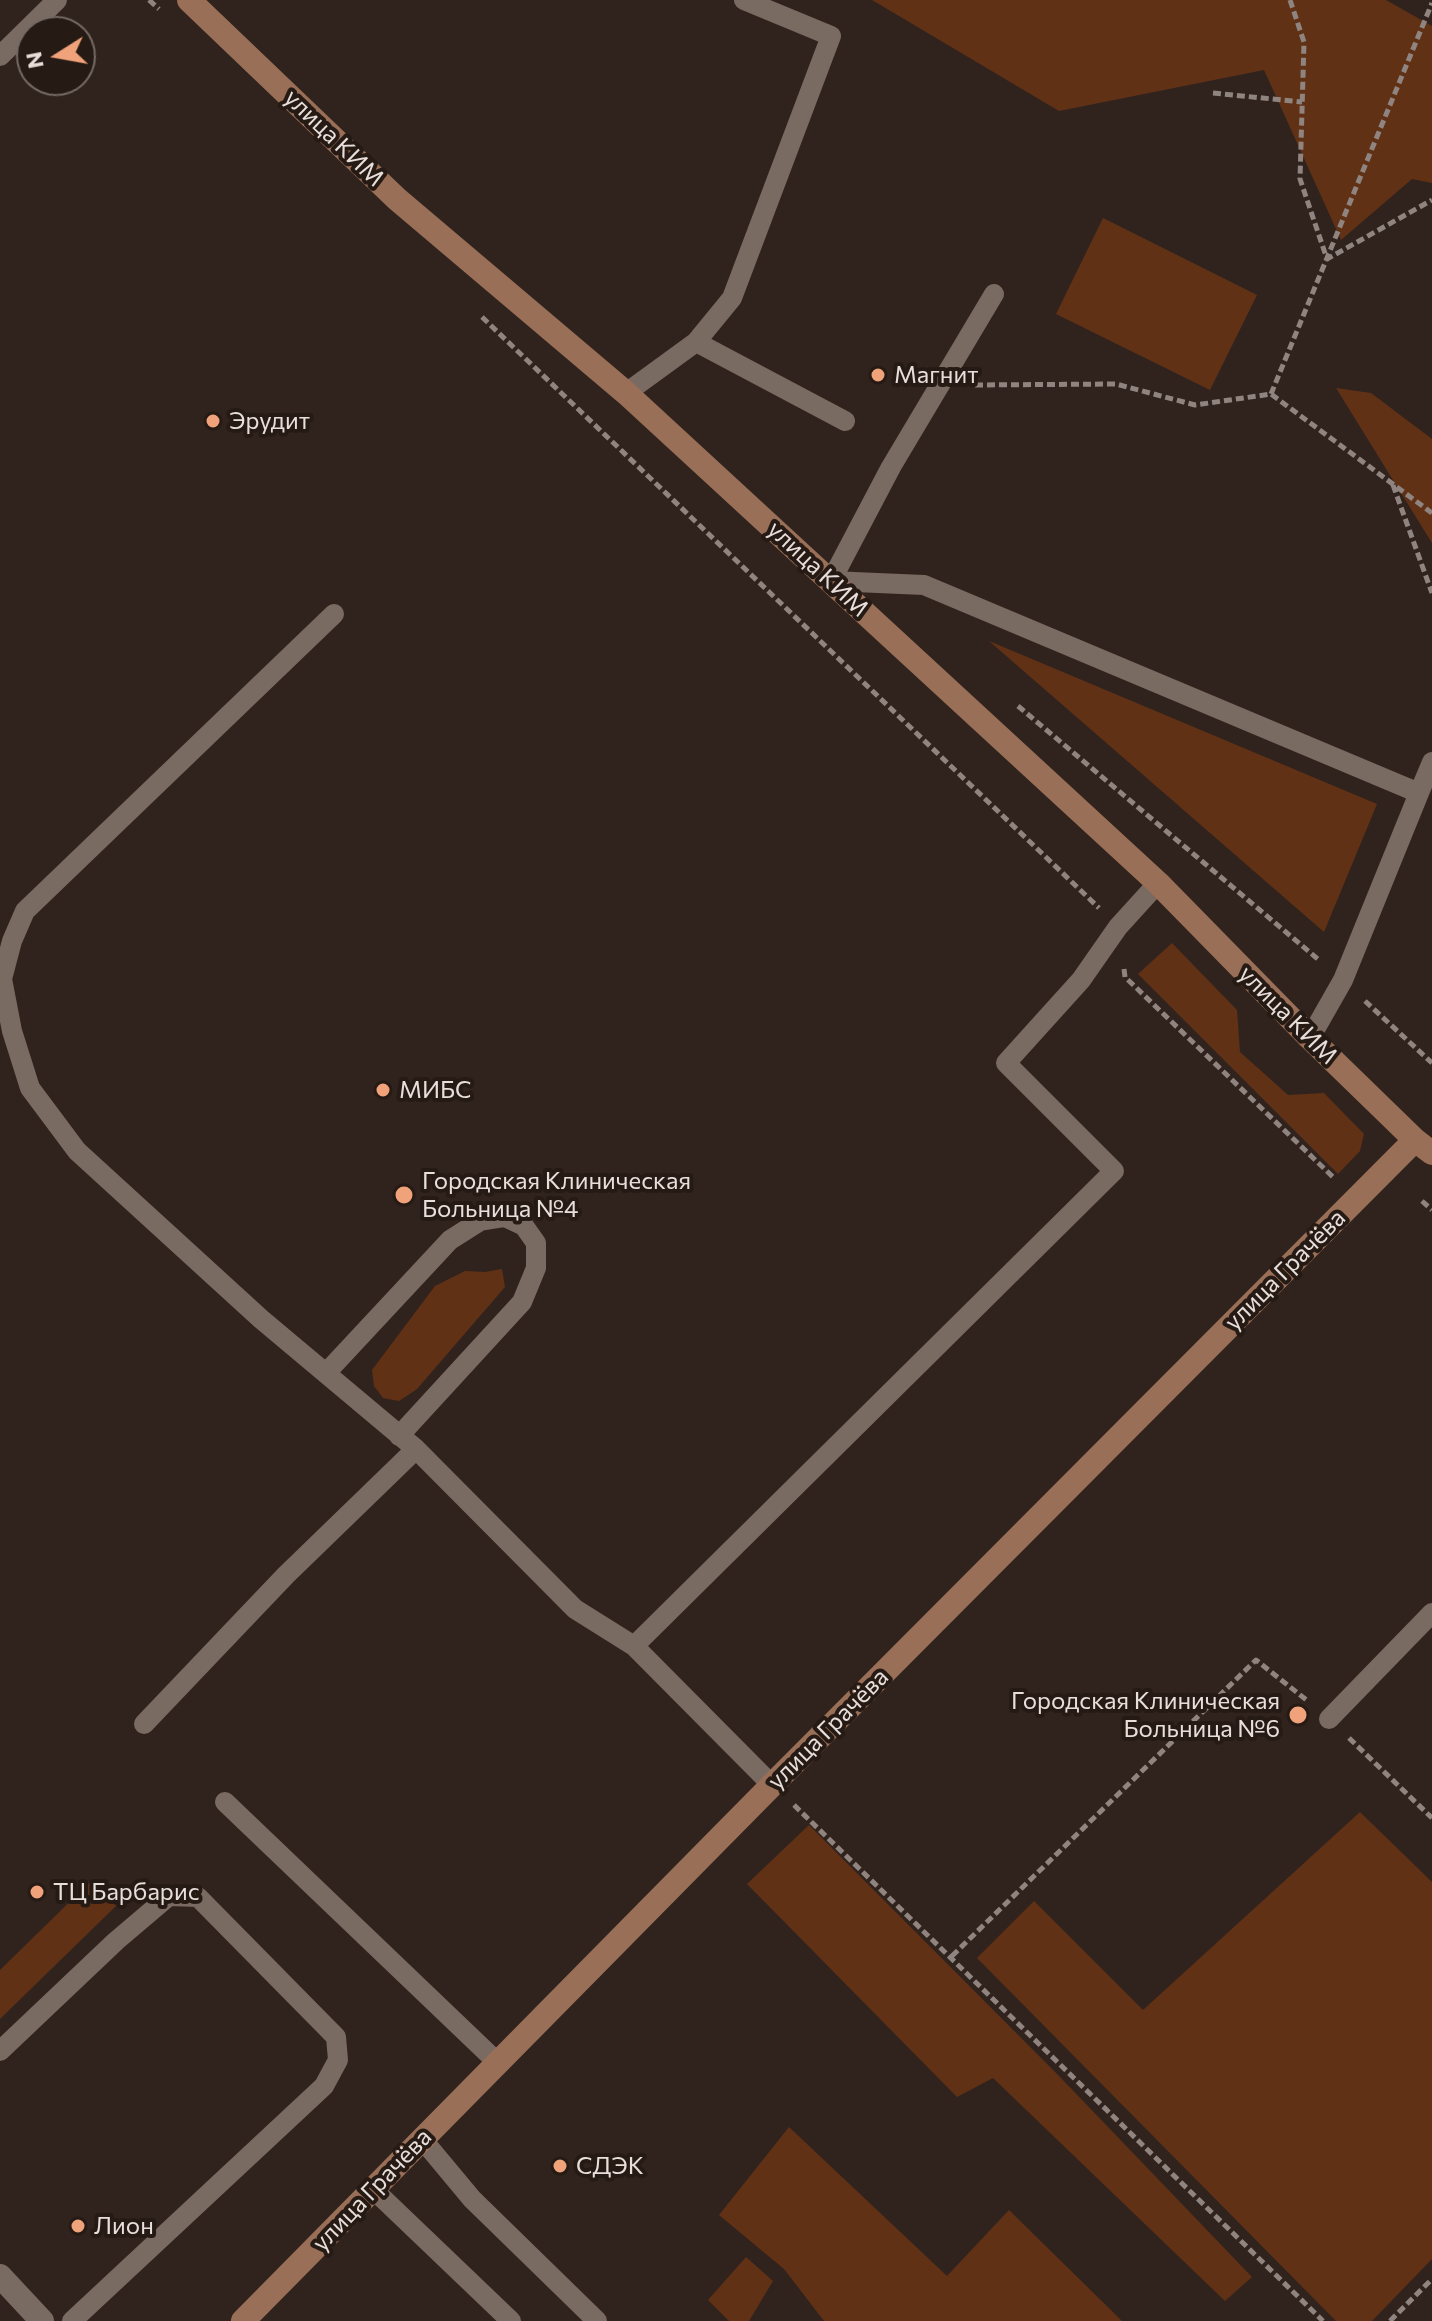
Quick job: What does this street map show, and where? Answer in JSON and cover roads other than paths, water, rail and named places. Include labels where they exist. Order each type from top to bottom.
[{"type":"street","name":"улица КИМ","points":[[190,0],[397,199],[626,393],[1158,883],[1310,1038],[1424,1146]]},
{"type":"street","name":"улица Грачёва","points":[[243,2321],[772,1785],[1424,1146]]},
{"type":"street","points":[[0,2276],[42,2321]]},
{"type":"lane","points":[[0,56],[57,0]]},
{"type":"lane","points":[[626,393],[696,342],[732,298],[831,36],[744,0]]},
{"type":"lane","points":[[994,294],[938,387],[831,581],[924,585],[1419,793]]},
{"type":"lane","points":[[696,342],[845,421]]},
{"type":"lane","points":[[334,614],[25,911],[12,941],[2,979],[12,1031],[30,1088],[77,1151],[261,1319],[416,1449],[575,1609],[634,1646],[772,1785]]},
{"type":"lane","points":[[1310,1038],[1343,980],[1432,762]]},
{"type":"lane","points":[[634,1646],[1114,1171],[1006,1063],[1081,980],[1118,927],[1158,883]]},
{"type":"lane","points":[[326,1373],[450,1240],[480,1221],[505,1217],[524,1226],[536,1243],[536,1268],[522,1302],[399,1436]]},
{"type":"lane","points":[[144,1724],[286,1575],[416,1449]]},
{"type":"lane","points":[[1329,1719],[1432,1613]]},
{"type":"lane","points":[[225,1802],[498,2063]]},
{"type":"lane","points":[[0,2051],[116,1941],[169,1896],[198,1897],[336,2037],[338,2060],[324,2086],[72,2321]]},
{"type":"lane","points":[[422,2139],[472,2199],[597,2321]]},
{"type":"lane","points":[[373,2189],[511,2321]]},
{"type":"place","name":"Магнит","points":[[878,375]]},
{"type":"place","name":"Эрудит","points":[[213,421]]},
{"type":"place","name":"МИБС","points":[[383,1090]]},
{"type":"place","name":"Городская Клиническая Больница №4","points":[[404,1195]]},
{"type":"place","name":"Городская Клиническая Больница №6","points":[[1298,1715]]},
{"type":"place","name":"ТЦ Барбарис","points":[[37,1892]]},
{"type":"place","name":"СДЭК","points":[[560,2166]]},
{"type":"place","name":"Лион","points":[[78,2226]]}]
